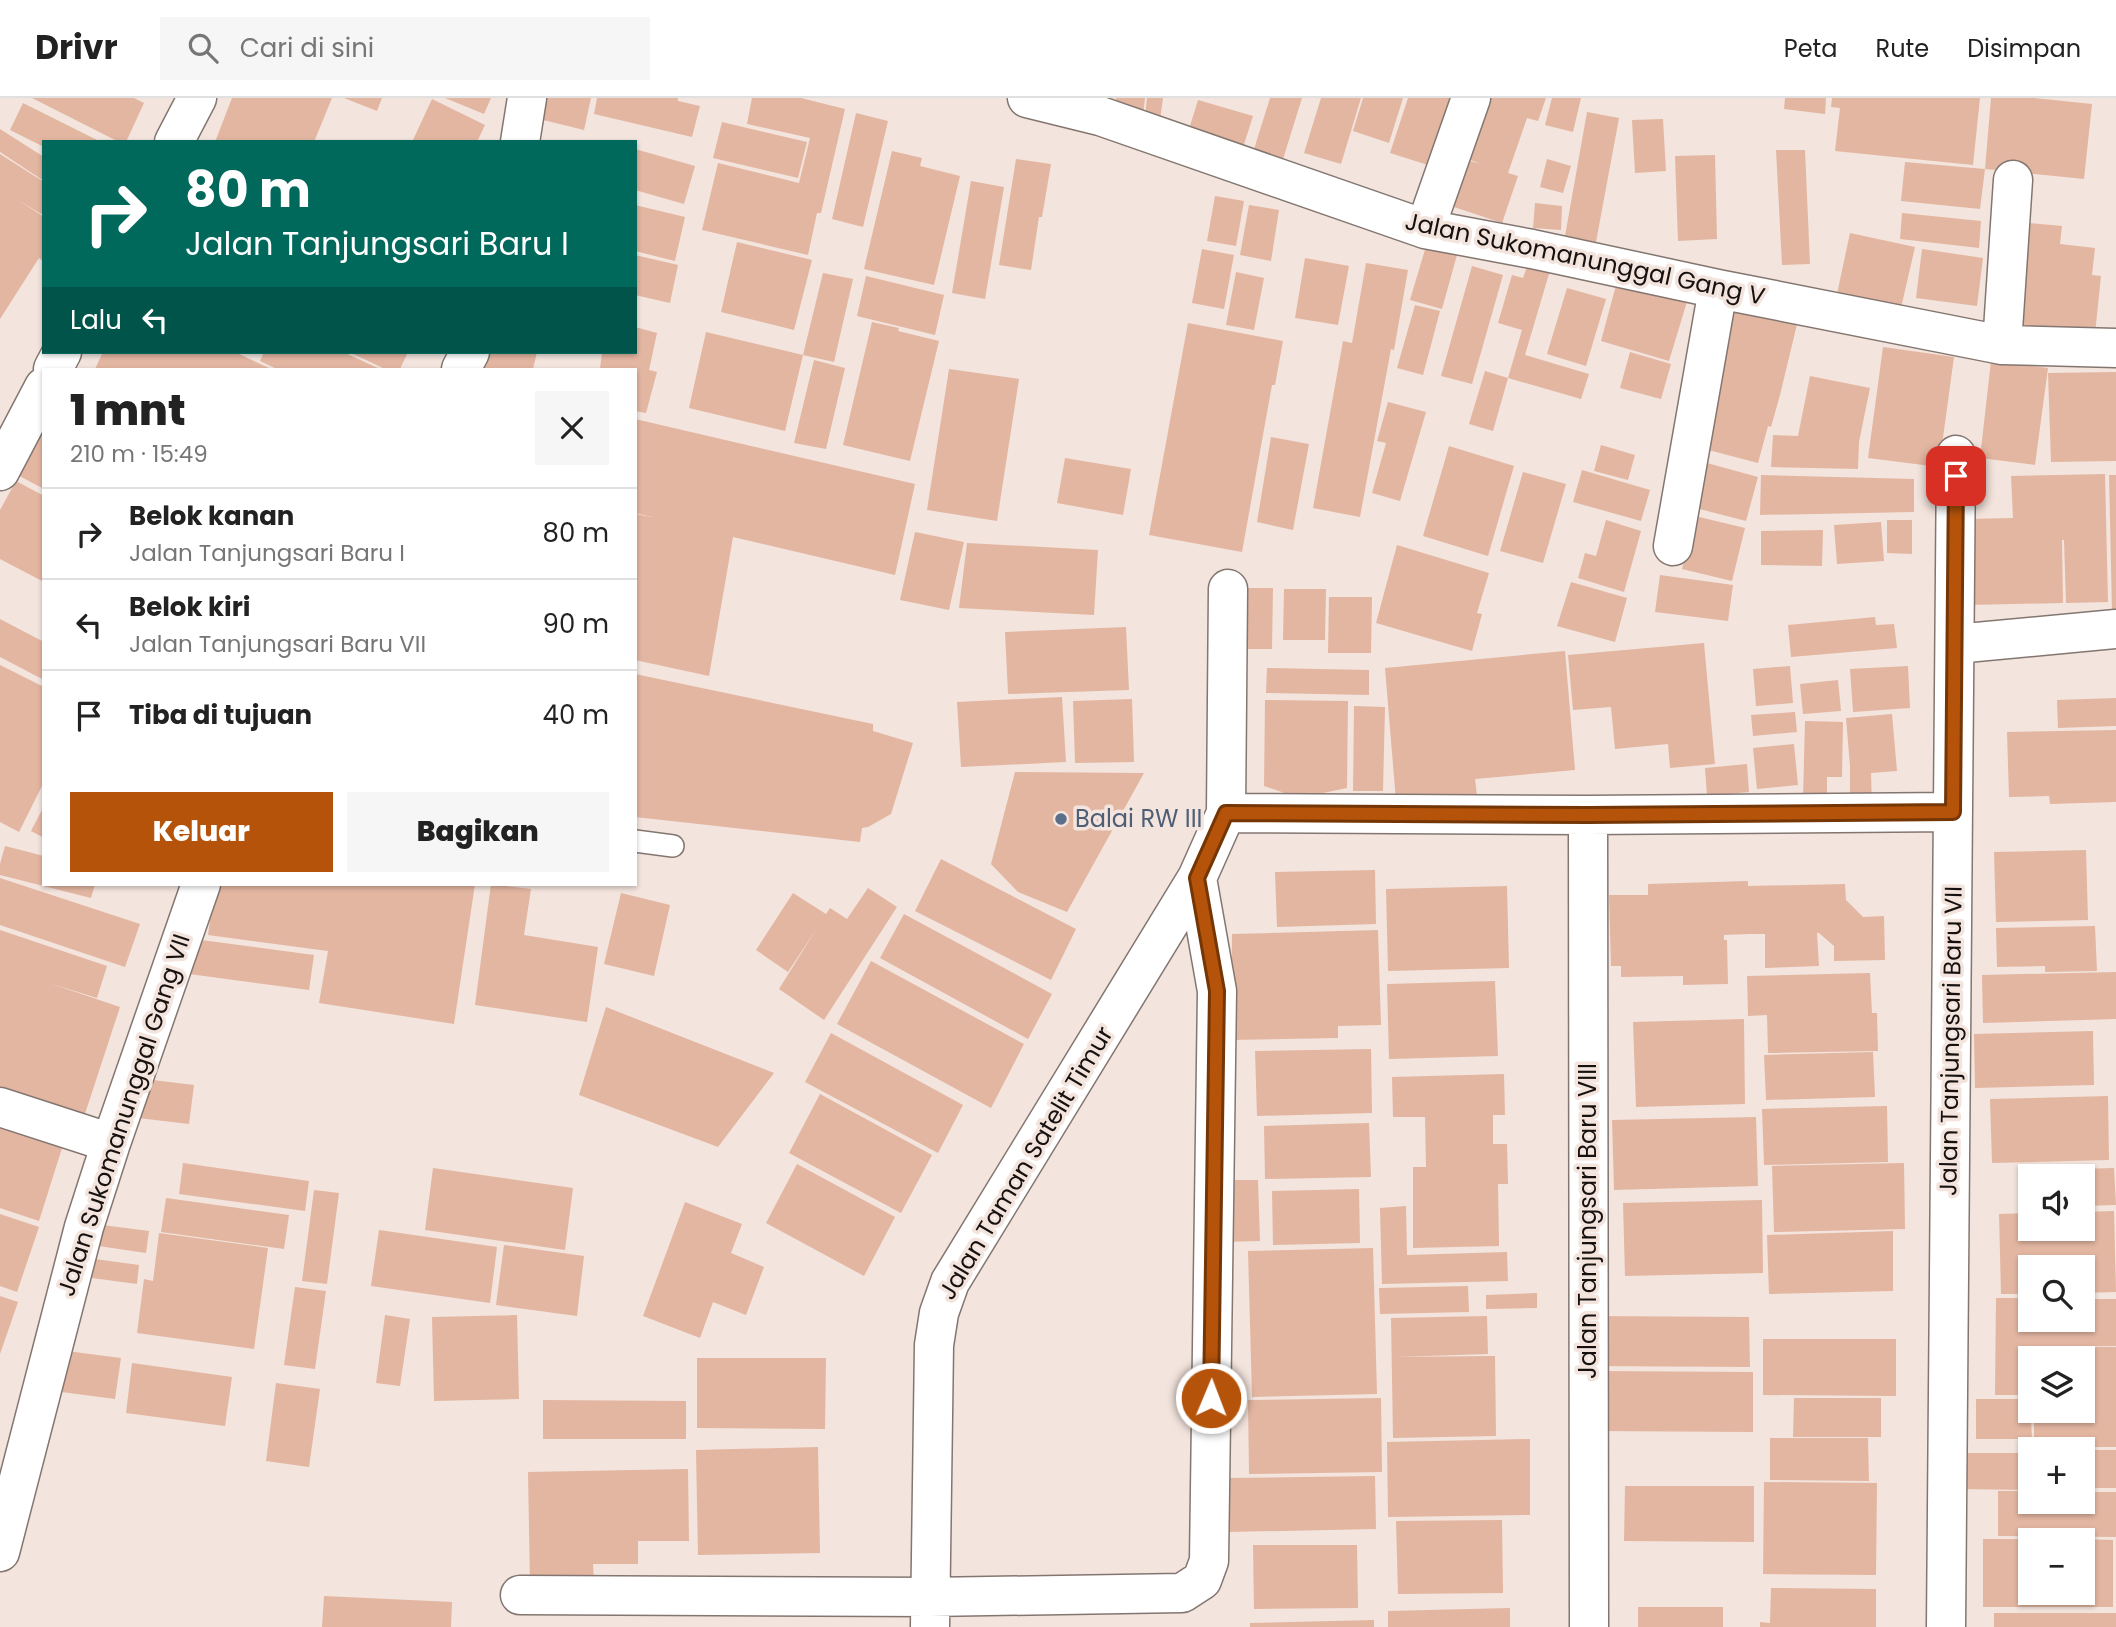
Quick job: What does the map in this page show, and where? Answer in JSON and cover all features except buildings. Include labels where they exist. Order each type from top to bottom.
[{"type":"street","points":[[175,140],[197,98]]},
{"type":"street","points":[[520,140],[527,98]]},
{"type":"street","name":"Jalan Sukomanunggal Gang V","points":[[1027,98],[1100,116],[1424,229],[2002,345],[2116,348]]},
{"type":"street","points":[[1424,229],[1471,98]]},
{"type":"street","points":[[2002,345],[2013,180]]},
{"type":"street","points":[[1672,546],[1718,289]]},
{"type":"street","points":[[0,471],[42,391]]},
{"type":"street","name":"Jalan Tanjungsari Baru VII","points":[[1946,1627],[1956,455]]},
{"type":"street","name":"Jalan Taman Satelit Timur","points":[[930,1612],[934,1345],[939,1313],[950,1282],[1197,878],[1226,813],[1228,589]]},
{"type":"street","points":[[1955,644],[2116,629]]},
{"type":"street","points":[[1226,813],[1588,815],[1953,812]]},
{"type":"street","name":"Jalan Tanjungsari Baru VIII","points":[[1588,815],[1589,1627]]},
{"type":"street","points":[[520,1595],[930,1612],[1182,1593],[1202,1580],[1209,1561],[1217,991],[1197,878]]},
{"type":"street","name":"Jalan Sukomanunggal Gang VII","points":[[0,1552],[83,1227],[200,886]]},
{"type":"street","points":[[0,1107],[111,1143]]},
{"type":"lane","points":[[637,841],[673,846]]},
{"type":"place","name":"Balai RW III","points":[[1061,819]]},
{"type":"route","points":[[1211,1398],[1217,991],[1197,878],[1226,813],[1588,815],[1953,812],[1956,476]]}]
